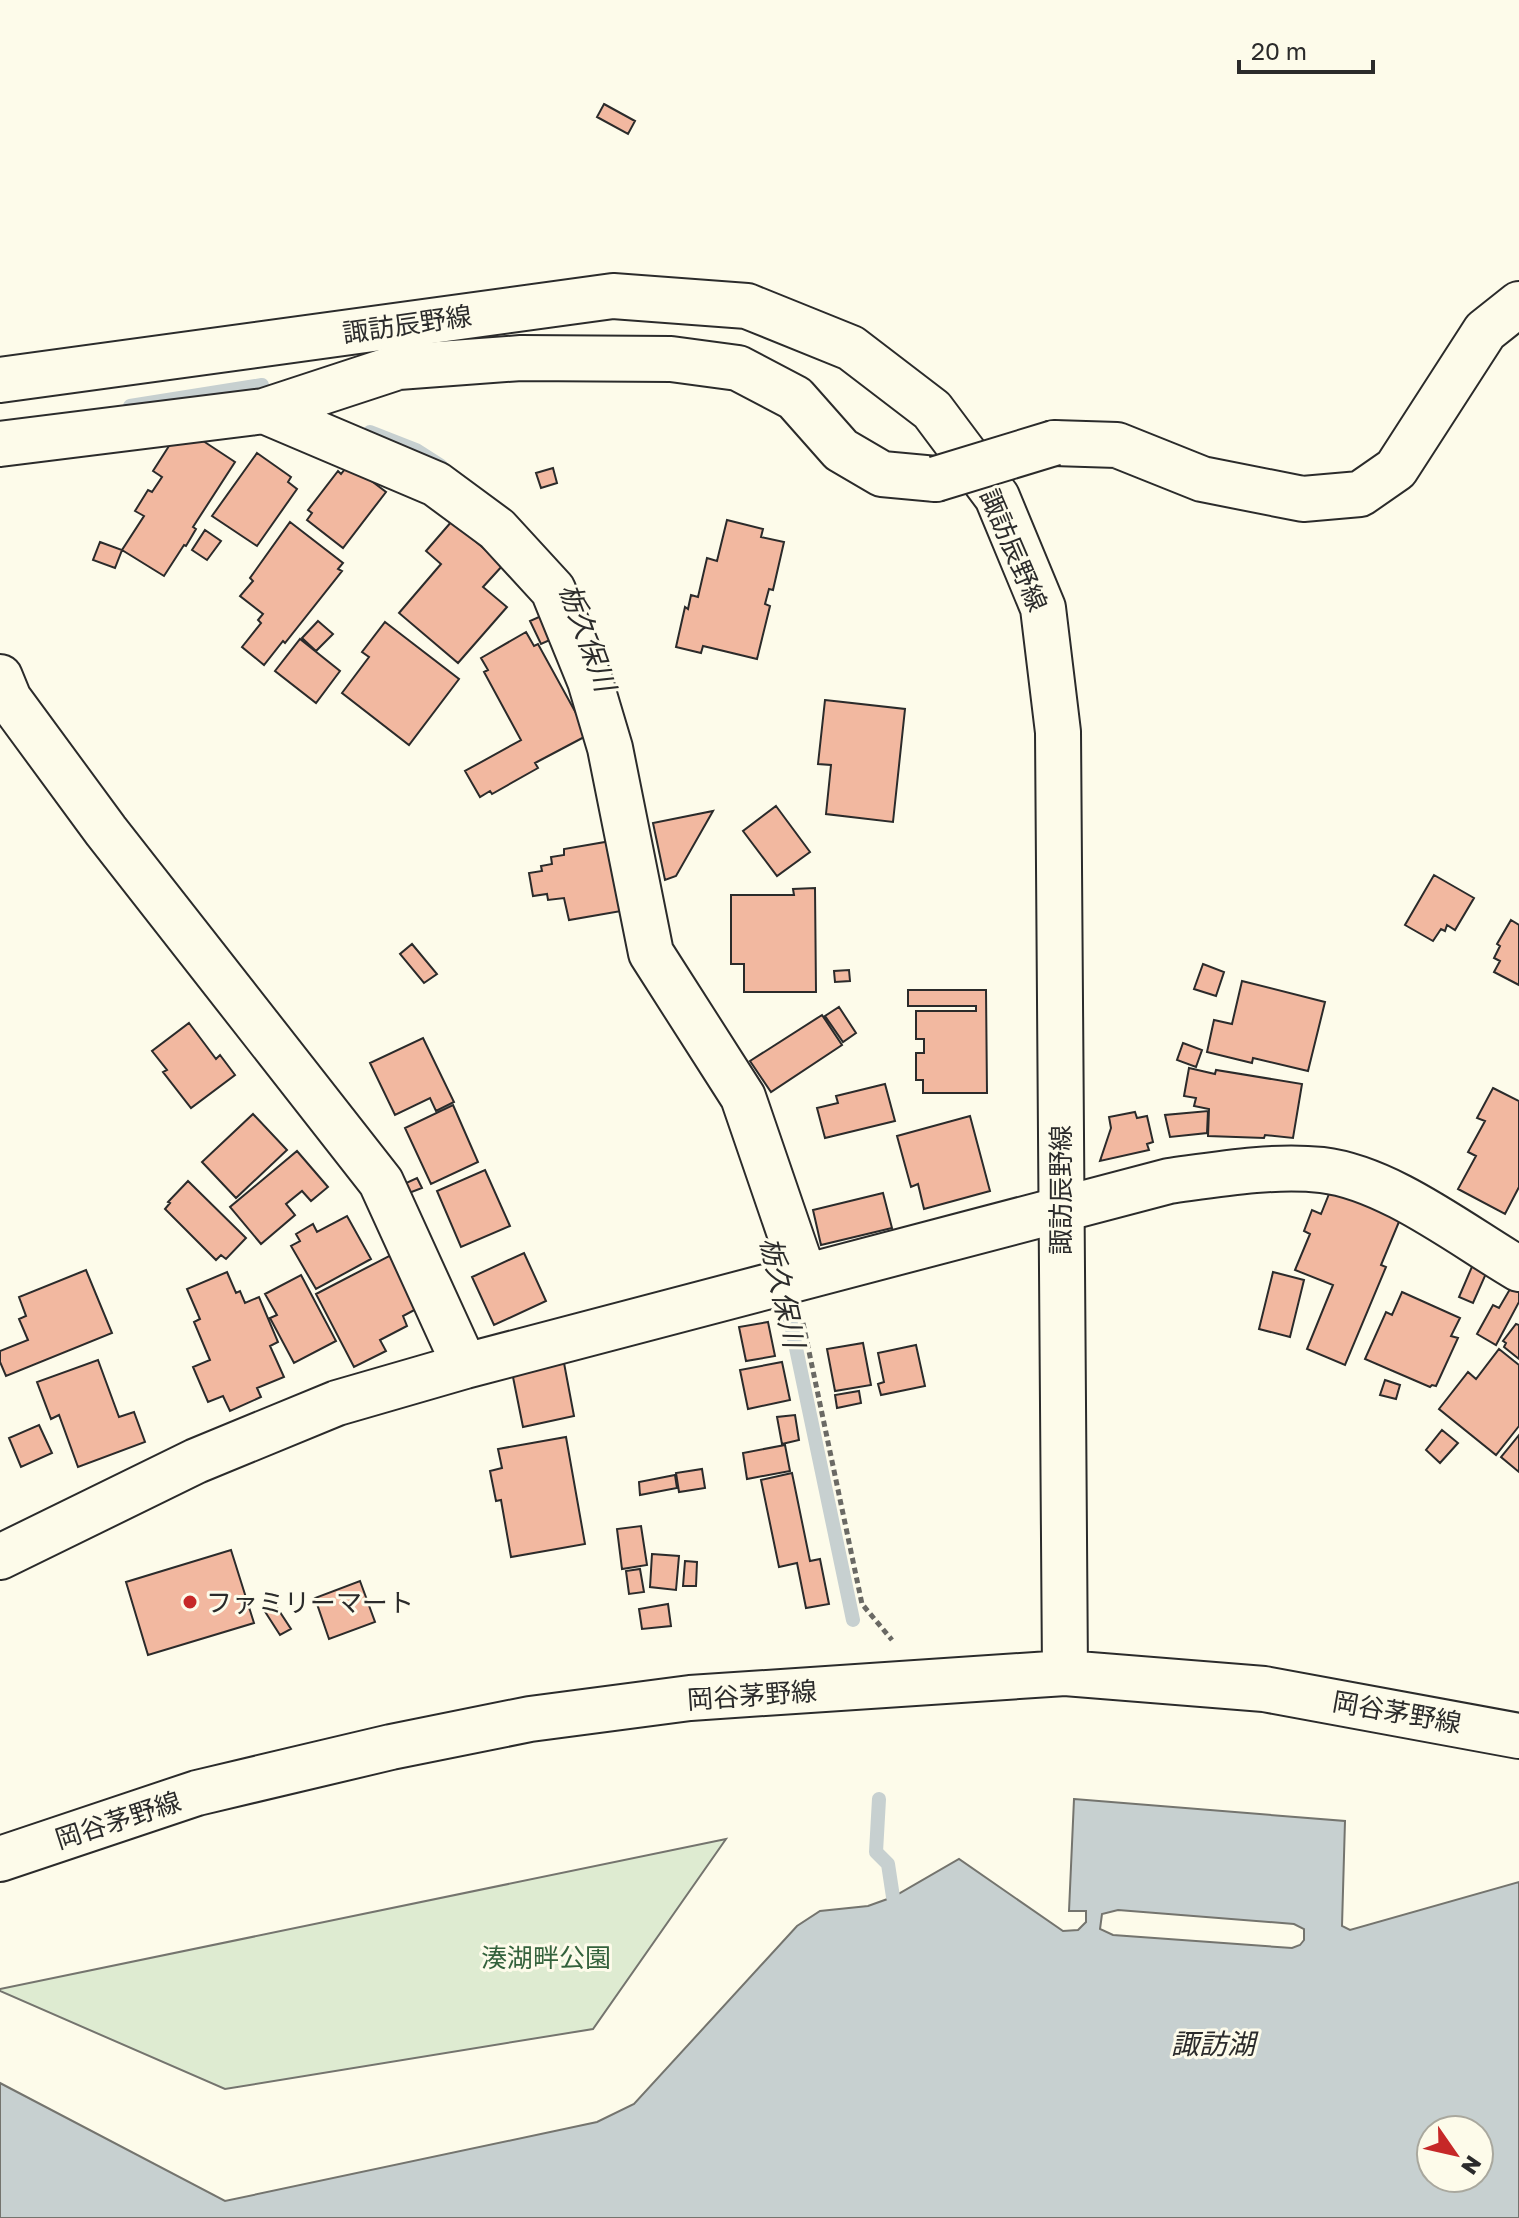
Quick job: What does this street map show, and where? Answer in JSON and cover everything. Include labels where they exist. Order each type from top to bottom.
[{"type":"street","name":"諏訪辰野線","points":[[0,380],[613,296],[747,306],[851,348],[932,410],[997,497],[1043,608],[1058,732],[1065,1673]]},
{"type":"street","points":[[0,444],[264,411],[398,367],[521,358],[671,359],[738,368],[795,398],[841,450],[882,474],[936,479],[1054,443],[1117,445],[1202,479],[1303,499],[1360,494],[1396,469],[1485,331],[1519,304]]},
{"type":"street","points":[[264,411],[436,484],[497,529],[553,590],[590,681],[610,748],[651,953],[743,1097],[790,1279]]},
{"type":"street","points":[[3,693],[106,831],[381,1182],[465,1366]]},
{"type":"street","points":[[0,1557],[224,1449],[337,1403],[790,1279],[1169,1181],[1264,1168],[1324,1171],[1362,1179],[1394,1193],[1519,1269]]},
{"type":"street","name":"岡谷茅野線","points":[[0,1859],[197,1793],[391,1747],[530,1719],[690,1698],[1065,1673],[1264,1689],[1519,1736]]},
{"type":"path","points":[[790,1279],[862,1604],[892,1639],[896,1685]]},
{"type":"green space","name":"湊湖畔公園","points":[[726,1839],[593,2029],[225,2089],[0,1991],[0,1989]]},
{"type":"water","name":"諏訪湖","points":[[1074,1799],[1345,1821],[1342,1926],[1350,1930],[1519,1882],[1519,2218],[0,2218],[0,2083],[225,2201],[597,2122],[634,2104],[797,1926],[820,1911],[868,1906],[893,1897],[959,1859],[1063,1931],[1078,1930],[1086,1922],[1086,1911],[1069,1911]]},
{"type":"pier","points":[[1118,1910],[1294,1924],[1304,1929],[1304,1940],[1292,1948],[1113,1935],[1100,1929],[1102,1914]]},
{"type":"building","points":[[604,104],[635,121],[628,134],[597,117]]},
{"type":"building","points":[[188,431],[235,462],[193,527],[196,529],[186,546],[164,576],[122,550],[144,516],[135,511],[148,490],[152,492],[162,477],[153,471],[176,435]]},
{"type":"building","points":[[257,453],[291,477],[288,482],[297,489],[257,546],[212,516]]},
{"type":"building","points":[[349,464],[386,492],[343,548],[307,520],[312,513],[308,510],[338,471],[341,474]]},
{"type":"building","points":[[553,468],[557,483],[541,488],[536,473]]},
{"type":"building","points":[[727,520],[763,529],[761,537],[784,542],[773,590],[769,589],[765,604],[770,606],[757,659],[703,646],[701,653],[676,647],[685,607],[688,609],[691,595],[698,597],[707,558],[717,561]]},
{"type":"building","points":[[452,521],[503,565],[483,587],[507,607],[458,663],[399,613],[441,564],[426,551]]},
{"type":"building","points":[[290,522],[343,563],[338,569],[342,571],[264,665],[242,647],[261,623],[258,620],[263,614],[240,596]]},
{"type":"building","points":[[205,530],[221,541],[207,560],[192,550]]},
{"type":"building","points":[[100,542],[122,550],[115,568],[93,560]]},
{"type":"building","points":[[550,612],[561,635],[541,644],[530,621]]},
{"type":"building","points":[[318,621],[333,634],[316,651],[302,638]]},
{"type":"building","points":[[385,622],[459,679],[409,745],[342,693],[369,657],[362,652]]},
{"type":"building","points":[[526,632],[534,646],[538,644],[588,735],[535,763],[538,768],[492,794],[490,791],[480,797],[465,771],[521,740],[484,672],[488,670],[481,658]]},
{"type":"building","points":[[300,639],[340,671],[316,703],[275,671]]},
{"type":"building","points":[[825,700],[905,709],[893,822],[826,814],[831,765],[818,764]]},
{"type":"building","points":[[776,806],[810,852],[777,876],[743,831]]},
{"type":"building","points":[[713,811],[676,876],[665,880],[653,823]]},
{"type":"building","points":[[611,841],[627,910],[569,920],[564,898],[548,900],[547,894],[533,896],[529,873],[542,871],[541,866],[552,864],[551,857],[564,855],[564,849]]},
{"type":"building","points":[[1434,875],[1474,898],[1455,930],[1447,925],[1445,931],[1441,929],[1433,941],[1405,925]]},
{"type":"building","points":[[815,888],[816,992],[744,992],[744,964],[731,964],[731,895],[794,895],[793,889]]},
{"type":"building","points":[[1511,920],[1519,925],[1519,985],[1494,972],[1500,961],[1494,958],[1500,946],[1497,944]]},
{"type":"building","points":[[412,944],[437,974],[424,983],[400,954]]},
{"type":"building","points":[[1203,964],[1224,972],[1216,996],[1194,989]]},
{"type":"building","points":[[849,970],[850,981],[835,982],[834,971]]},
{"type":"building","points":[[1242,981],[1325,1002],[1308,1071],[1253,1058],[1252,1063],[1207,1052],[1214,1020],[1232,1024]]},
{"type":"building","points":[[908,990],[986,990],[987,1093],[923,1093],[923,1080],[916,1080],[916,1053],[924,1053],[924,1039],[916,1039],[916,1011],[976,1011],[976,1006],[908,1006]]},
{"type":"building","points":[[839,1007],[856,1033],[843,1042],[825,1016]]},
{"type":"building","points":[[822,1015],[842,1045],[771,1092],[750,1061]]},
{"type":"building","points":[[189,1023],[216,1059],[220,1055],[235,1075],[191,1108],[163,1072],[167,1070],[152,1051]]},
{"type":"building","points":[[423,1038],[454,1102],[436,1111],[430,1098],[395,1115],[370,1063]]},
{"type":"building","points":[[1183,1043],[1202,1050],[1196,1067],[1177,1060]]},
{"type":"building","points":[[1189,1068],[1302,1084],[1293,1138],[1208,1136],[1209,1109],[1194,1106],[1196,1098],[1184,1096]]},
{"type":"building","points":[[885,1084],[895,1121],[825,1138],[817,1108],[838,1103],[836,1096]]},
{"type":"building","points":[[1493,1088],[1519,1101],[1519,1187],[1505,1214],[1458,1189],[1476,1156],[1468,1152],[1485,1121],[1477,1118]]},
{"type":"building","points":[[453,1105],[478,1162],[431,1184],[405,1128]]},
{"type":"building","points":[[1208,1111],[1207,1133],[1170,1137],[1165,1115]]},
{"type":"building","points":[[1135,1112],[1137,1118],[1147,1116],[1153,1142],[1147,1144],[1149,1150],[1100,1161],[1111,1128],[1109,1117]]},
{"type":"building","points":[[253,1114],[287,1150],[236,1198],[202,1162]]},
{"type":"building","points":[[970,1116],[990,1191],[924,1209],[918,1184],[911,1187],[897,1136]]},
{"type":"building","points":[[297,1151],[328,1187],[311,1201],[302,1191],[286,1204],[295,1215],[261,1244],[230,1207]]},
{"type":"building","points":[[485,1170],[510,1226],[461,1247],[437,1191]]},
{"type":"building","points":[[417,1178],[422,1188],[409,1193],[404,1184]]},
{"type":"building","points":[[188,1181],[246,1238],[226,1259],[221,1255],[216,1260],[165,1209]]},
{"type":"building","points":[[1331,1189],[1401,1217],[1381,1265],[1386,1267],[1345,1365],[1307,1349],[1333,1285],[1295,1270],[1310,1234],[1304,1231],[1312,1210],[1321,1214]]},
{"type":"building","points":[[883,1193],[892,1228],[821,1245],[813,1210]]},
{"type":"building","points":[[347,1216],[371,1259],[316,1289],[291,1246],[300,1241],[296,1234],[313,1224],[317,1232]]},
{"type":"building","points":[[524,1253],[546,1301],[494,1325],[472,1277]]},
{"type":"building","points":[[393,1254],[420,1307],[403,1316],[407,1326],[380,1340],[386,1351],[354,1367],[316,1294]]},
{"type":"building","points":[[1474,1262],[1488,1269],[1473,1303],[1459,1297]]},
{"type":"building","points":[[86,1270],[112,1333],[6,1376],[0,1362],[0,1351],[28,1340],[19,1319],[26,1316],[19,1297]]},
{"type":"building","points":[[227,1272],[236,1293],[240,1291],[245,1303],[259,1297],[278,1342],[270,1346],[284,1377],[257,1388],[261,1397],[230,1411],[223,1396],[208,1402],[193,1367],[210,1360],[194,1322],[200,1319],[187,1289]]},
{"type":"building","points":[[1273,1272],[1304,1280],[1290,1337],[1259,1329]]},
{"type":"building","points":[[301,1275],[336,1341],[294,1363],[270,1318],[277,1315],[265,1294]]},
{"type":"building","points":[[1513,1284],[1519,1287],[1519,1302],[1496,1345],[1477,1334],[1493,1305],[1499,1308]]},
{"type":"building","points":[[1402,1292],[1460,1318],[1451,1336],[1458,1338],[1436,1386],[1430,1387],[1365,1359],[1386,1312],[1392,1315]]},
{"type":"building","points":[[768,1322],[775,1356],[746,1361],[739,1327]]},
{"type":"building","points":[[1516,1324],[1519,1325],[1519,1359],[1504,1347],[1506,1343],[1503,1341]]},
{"type":"building","points":[[863,1343],[871,1385],[835,1391],[827,1349]]},
{"type":"building","points":[[916,1345],[925,1386],[881,1395],[878,1384],[884,1382],[878,1353]]},
{"type":"building","points":[[1499,1349],[1519,1365],[1519,1426],[1496,1455],[1439,1409],[1468,1372],[1476,1379]]},
{"type":"building","points":[[98,1360],[119,1417],[134,1412],[145,1442],[78,1467],[59,1415],[51,1419],[37,1382]]},
{"type":"building","points":[[782,1362],[790,1400],[748,1409],[740,1370]]},
{"type":"building","points":[[564,1363],[574,1416],[523,1427],[512,1372]]},
{"type":"building","points":[[1385,1380],[1400,1385],[1396,1399],[1380,1395]]},
{"type":"building","points":[[859,1391],[861,1403],[837,1408],[835,1395]]},
{"type":"building","points":[[795,1415],[799,1440],[782,1444],[777,1417]]},
{"type":"building","points":[[39,1425],[52,1453],[21,1467],[9,1438]]},
{"type":"building","points":[[1442,1430],[1458,1443],[1440,1463],[1426,1450]]},
{"type":"building","points":[[1519,1435],[1519,1472],[1501,1457]]},
{"type":"building","points":[[566,1437],[585,1544],[511,1557],[501,1500],[496,1501],[490,1471],[502,1468],[498,1449]]},
{"type":"building","points":[[785,1445],[790,1471],[747,1479],[743,1453]]},
{"type":"building","points":[[702,1469],[705,1488],[679,1492],[676,1473]]},
{"type":"building","points":[[792,1473],[810,1561],[820,1559],[829,1604],[806,1608],[797,1563],[779,1567],[761,1480]]},
{"type":"building","points":[[675,1475],[677,1488],[640,1495],[639,1482]]},
{"type":"building","points":[[641,1526],[647,1565],[622,1569],[617,1529]]},
{"type":"building","name":"ファミリーマート","points":[[231,1550],[254,1623],[148,1655],[126,1582]]},
{"type":"building","points":[[652,1554],[679,1556],[676,1590],[650,1587]]},
{"type":"building","points":[[685,1561],[697,1562],[696,1586],[683,1586]]},
{"type":"building","points":[[640,1569],[644,1592],[629,1594],[626,1571]]},
{"type":"building","points":[[360,1581],[375,1622],[329,1639],[315,1598]]},
{"type":"building","points":[[274,1603],[291,1629],[280,1635],[264,1610]]},
{"type":"building","points":[[668,1604],[671,1626],[642,1629],[639,1609]]},
{"type":"waterway","name":"栃久保川","points":[[130,406],[262,385]]},
{"type":"waterway","name":"栃久保川","points":[[370,432],[416,450],[441,466]]},
{"type":"waterway","name":"栃久保川","points":[[783,1286],[853,1620]]},
{"type":"waterway","name":"栃久保川","points":[[879,1799],[876,1852],[888,1864],[893,1897]]},
{"type":"place","name":"ファミリーマート","points":[[190,1602]]}]
